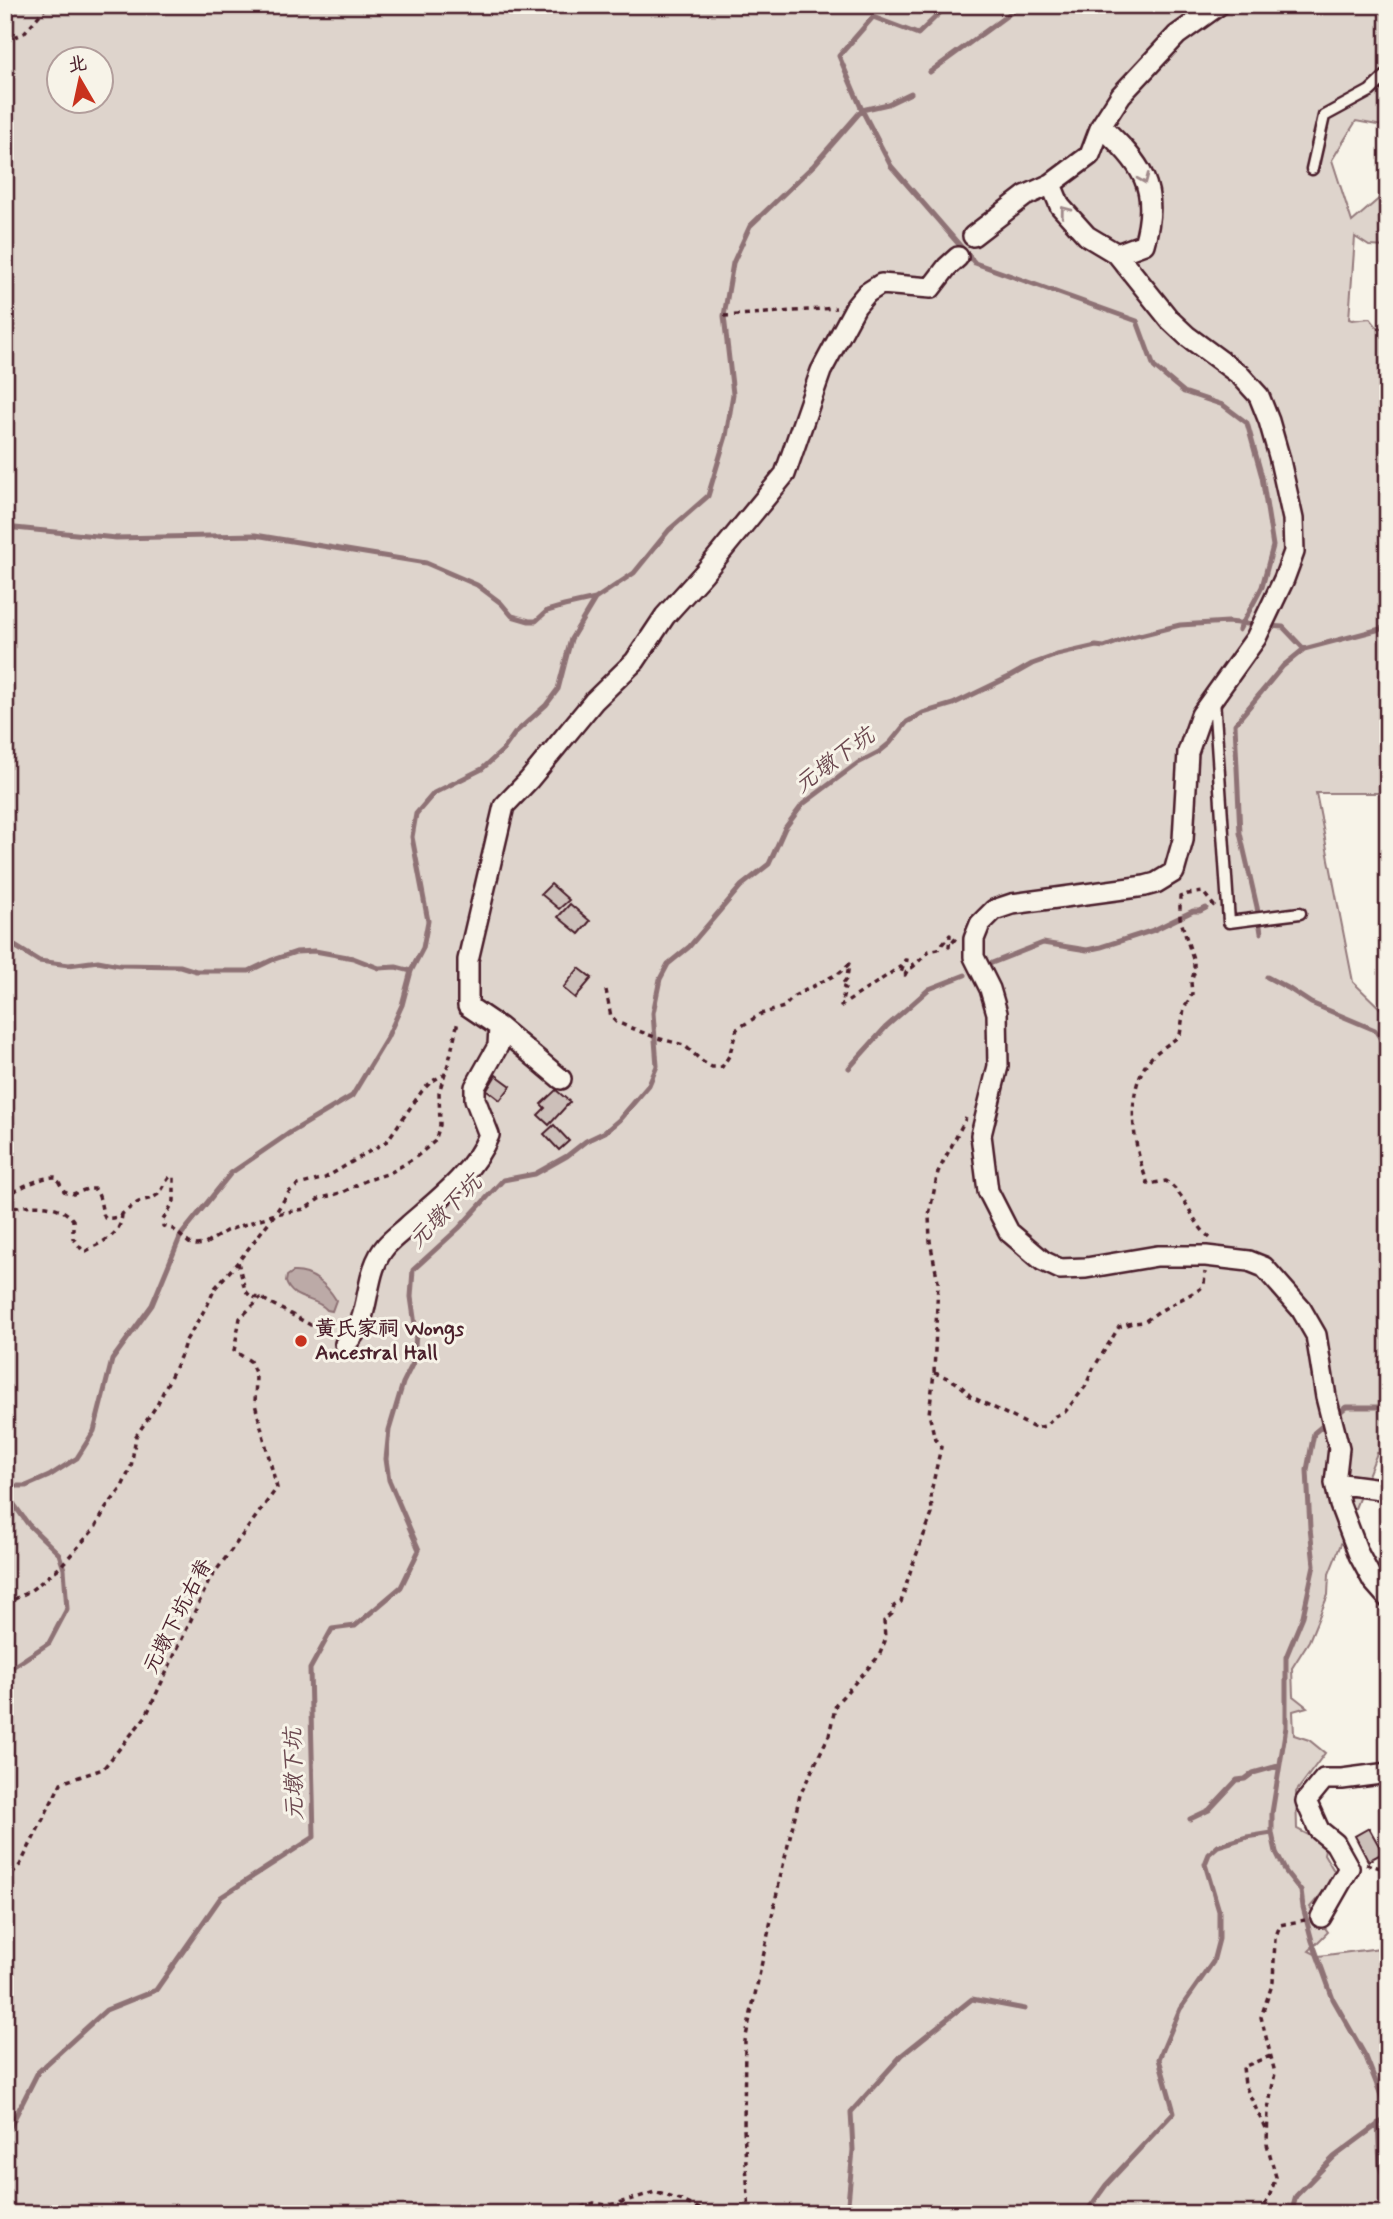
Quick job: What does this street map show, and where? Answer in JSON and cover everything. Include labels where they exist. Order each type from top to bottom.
[{"type":"street","points":[[973,236],[1025,196],[1051,184],[1090,155],[1101,126],[1121,95],[1177,35],[1219,5]]},
{"type":"street","points":[[1101,126],[1139,167],[1147,183],[1151,202],[1150,223],[1144,244],[1117,254]]},
{"type":"street","points":[[1051,184],[1060,206],[1081,230],[1117,254],[1170,320],[1240,375],[1259,396],[1279,456],[1293,519],[1293,552],[1284,579],[1256,638],[1201,715],[1188,752],[1182,840],[1174,872],[1145,886],[1012,904],[994,910],[976,933],[974,957],[990,989],[997,1013],[998,1066],[981,1135],[988,1191],[1009,1231],[1043,1261],[1060,1269],[1086,1268],[1157,1256],[1206,1256],[1249,1261],[1264,1267],[1301,1309],[1315,1335],[1326,1397],[1339,1448],[1335,1483],[1340,1505],[1359,1555],[1373,1581],[1388,1598]]},
{"type":"street","points":[[561,1079],[499,1027],[468,1006],[468,960],[504,806],[594,701],[635,661],[665,616],[785,474],[821,371],[856,306],[867,293],[881,284],[931,288],[958,257]]},
{"type":"street","points":[[345,1344],[355,1336],[361,1325],[373,1266],[386,1246],[450,1189],[482,1151],[489,1135],[475,1099],[475,1087],[498,1046],[499,1027]]},
{"type":"street","points":[[1335,1483],[1388,1490]]},
{"type":"street","points":[[1321,1917],[1349,1868],[1335,1843],[1319,1830],[1306,1801],[1324,1779],[1388,1773]]},
{"type":"lane","points":[[1312,169],[1324,116],[1370,91],[1388,74]]},
{"type":"lane","points":[[1214,695],[1229,922],[1300,913]]},
{"type":"path","points":[[5,41],[24,33],[48,5]]},
{"type":"path","points":[[724,316],[856,306]]},
{"type":"path","points":[[1229,922],[1203,892],[1180,897],[1180,918],[1194,962],[1192,994],[1184,1008],[1180,1035],[1147,1062],[1133,1100],[1140,1164],[1148,1184],[1166,1181],[1175,1187],[1199,1227],[1229,1251],[1232,1260]]},
{"type":"path","points":[[914,966],[911,961],[905,960],[901,973],[905,975],[914,966],[929,951],[938,949],[950,935],[949,947],[965,929],[976,933]]},
{"type":"path","points":[[606,990],[611,1017],[616,1022],[684,1045],[703,1062],[712,1067],[722,1067],[737,1037],[737,1030],[761,1014],[784,1007],[794,996],[839,973],[849,964],[847,978],[841,986],[845,988],[841,1006],[903,965]]},
{"type":"path","points":[[5,1197],[38,1181],[56,1177],[64,1191],[73,1194],[95,1189],[100,1195],[105,1218],[110,1219],[140,1201],[156,1197],[165,1181],[174,1177],[174,1201],[163,1220],[163,1226],[173,1229],[196,1245],[205,1244],[226,1231],[275,1214],[305,1209],[319,1199],[390,1172],[426,1150],[435,1141],[439,1133],[439,1092],[460,1012],[468,1006]]},
{"type":"path","points":[[5,1604],[30,1591],[59,1568],[94,1528],[121,1489],[131,1467],[136,1436],[157,1405],[215,1288],[275,1214],[289,1192],[298,1185],[326,1178],[387,1141],[422,1091],[443,1076]]},
{"type":"path","points":[[749,2214],[744,2129],[745,2041],[800,1795],[829,1735],[836,1704],[879,1656],[885,1641],[884,1621],[892,1614],[894,1606],[901,1602],[932,1514],[931,1492],[941,1447],[935,1439],[929,1414],[934,1373],[938,1282],[930,1241],[929,1215],[938,1172],[970,1110]]},
{"type":"path","points":[[5,1211],[31,1205],[64,1211],[73,1220],[73,1238],[83,1251],[116,1234],[122,1214]]},
{"type":"path","points":[[238,1262],[244,1290],[251,1297],[261,1298],[345,1344]]},
{"type":"path","points":[[934,1373],[954,1380],[970,1396],[1035,1428],[1045,1426],[1055,1416],[1065,1412],[1085,1387],[1119,1327],[1144,1322],[1200,1289],[1205,1284],[1205,1279]]},
{"type":"path","name":"元墩下坑右脊","points":[[5,1881],[20,1865],[61,1783],[103,1769],[146,1716],[210,1579],[277,1488],[254,1404],[256,1375],[250,1361],[234,1351],[240,1318],[261,1298]]},
{"type":"path","points":[[1260,2214],[1276,2177],[1267,2144],[1268,2109],[1275,2073],[1261,2017],[1273,1982],[1276,1939],[1280,1925],[1321,1917]]},
{"type":"path","points":[[1265,2128],[1245,2085],[1243,2067],[1270,2056]]},
{"type":"path","points":[[562,2214],[594,2203],[619,2203],[654,2192],[712,2214]]},
{"type":"shaded area","points":[[5,5],[1388,5],[1388,127],[1356,121],[1332,160],[1352,222],[1381,197],[1388,213],[1388,247],[1369,246],[1355,237],[1349,319],[1370,318],[1377,327],[1388,330],[1388,797],[1380,793],[1316,793],[1353,982],[1388,1016],[1388,1455],[1377,1453],[1329,1574],[1328,1595],[1309,1641],[1292,1668],[1293,1696],[1307,1707],[1293,1711],[1294,1735],[1309,1740],[1325,1753],[1296,1792],[1297,1829],[1326,1844],[1324,1854],[1337,1876],[1310,1907],[1328,1932],[1309,1951],[1319,1956],[1388,1947],[1388,2214],[5,2214]]},
{"type":"shaded area","points":[[293,1272],[313,1276],[328,1289],[336,1300],[332,1311],[299,1296],[289,1288],[287,1276]]},
{"type":"building","points":[[551,884],[569,900],[559,909],[541,894]]},
{"type":"building","points":[[570,904],[590,921],[579,934],[558,917]]},
{"type":"building","points":[[579,968],[592,978],[575,998],[563,988]]},
{"type":"building","points":[[496,1075],[511,1086],[500,1100],[487,1090]]},
{"type":"building","points":[[556,1090],[570,1102],[549,1125],[538,1115],[545,1108],[541,1104]]},
{"type":"building","points":[[554,1125],[569,1141],[559,1150],[544,1134]]},
{"type":"building","points":[[1369,1828],[1383,1853],[1368,1861],[1355,1836]]},
{"type":"waterway","points":[[950,5],[918,34],[873,17],[839,56],[862,110],[891,166],[975,263],[1137,321],[1154,367],[1184,392],[1223,405],[1247,423],[1262,477],[1273,546],[1262,587],[1239,630]]},
{"type":"waterway","points":[[930,72],[1020,6],[1041,5]]},
{"type":"waterway","points":[[5,1486],[26,1486],[49,1476],[77,1458],[94,1431],[112,1360],[152,1305],[181,1235],[231,1173],[288,1134],[352,1096],[387,1038],[402,1005],[411,971],[423,948],[428,921],[412,837],[416,814],[434,793],[482,769],[503,750],[515,733],[546,705],[558,689],[571,639],[595,599],[634,573],[669,530],[708,496],[726,436],[733,394],[724,316],[733,263],[750,226],[814,165],[862,110],[888,104],[911,93]]},
{"type":"waterway","points":[[5,527],[116,538],[255,535],[426,563],[477,585],[501,603],[512,616],[529,621],[536,621],[547,611],[595,599]]},
{"type":"waterway","name":"元墩下坑","points":[[5,2137],[38,2072],[106,2010],[156,1990],[221,1897],[314,1837],[310,1669],[332,1629],[355,1626],[401,1587],[419,1550],[389,1480],[386,1459],[389,1430],[403,1383],[414,1361],[416,1332],[411,1297],[413,1270],[459,1228],[503,1180],[535,1174],[605,1132],[619,1120],[649,1085],[657,1066],[653,1013],[660,979],[668,964],[689,947],[741,886],[769,864],[785,828],[803,804],[858,763],[879,752],[907,722],[923,713],[953,704],[1032,664],[1057,655],[1096,646],[1104,647],[1180,625],[1228,622],[1258,625]]},
{"type":"waterway","name":"元墩下坑","points":[[1268,626],[1283,627],[1304,649]]},
{"type":"waterway","points":[[1261,933],[1240,833],[1235,724],[1283,666],[1304,649],[1388,627]]},
{"type":"waterway","points":[[992,963],[1043,943],[1087,950],[1101,947],[1154,930],[1193,911],[1206,908]]},
{"type":"waterway","points":[[5,940],[39,961],[69,965],[98,961],[119,965],[180,966],[196,971],[249,971],[296,952],[315,951],[353,958],[379,968],[396,967],[411,971]]},
{"type":"waterway","points":[[849,1068],[886,1027],[929,989],[965,975]]},
{"type":"waterway","points":[[1267,977],[1311,1003],[1375,1030],[1388,1050]]},
{"type":"waterway","points":[[1335,1416],[1346,1407],[1388,1407]]},
{"type":"waterway","points":[[1327,1422],[1314,1433],[1307,1470],[1314,1565],[1303,1616],[1286,1657],[1286,1727],[1272,1813],[1272,1833],[1276,1852],[1286,1872],[1301,1891],[1312,1941],[1333,1999],[1366,2057],[1388,2113]]},
{"type":"waterway","points":[[5,1492],[28,1524],[59,1554],[64,1569],[67,1609],[49,1643],[5,1672]]},
{"type":"waterway","points":[[1190,1819],[1209,1810],[1237,1780],[1278,1766]]},
{"type":"waterway","points":[[1085,2214],[1106,2185],[1174,2112],[1159,2059],[1180,2009],[1213,1962],[1219,1939],[1219,1911],[1205,1864],[1209,1854],[1218,1846],[1272,1833]]},
{"type":"waterway","points":[[847,2214],[853,2150],[851,2112],[902,2055],[972,1999],[1025,2009]]},
{"type":"waterway","points":[[1291,2214],[1296,2196],[1334,2157],[1388,2117]]},
{"type":"waterway","points":[[1378,2123],[1380,2167],[1388,2189]]},
{"type":"place","name":"黃氏家祠 Wongs Ancestral Hall","points":[[301,1341]]}]
